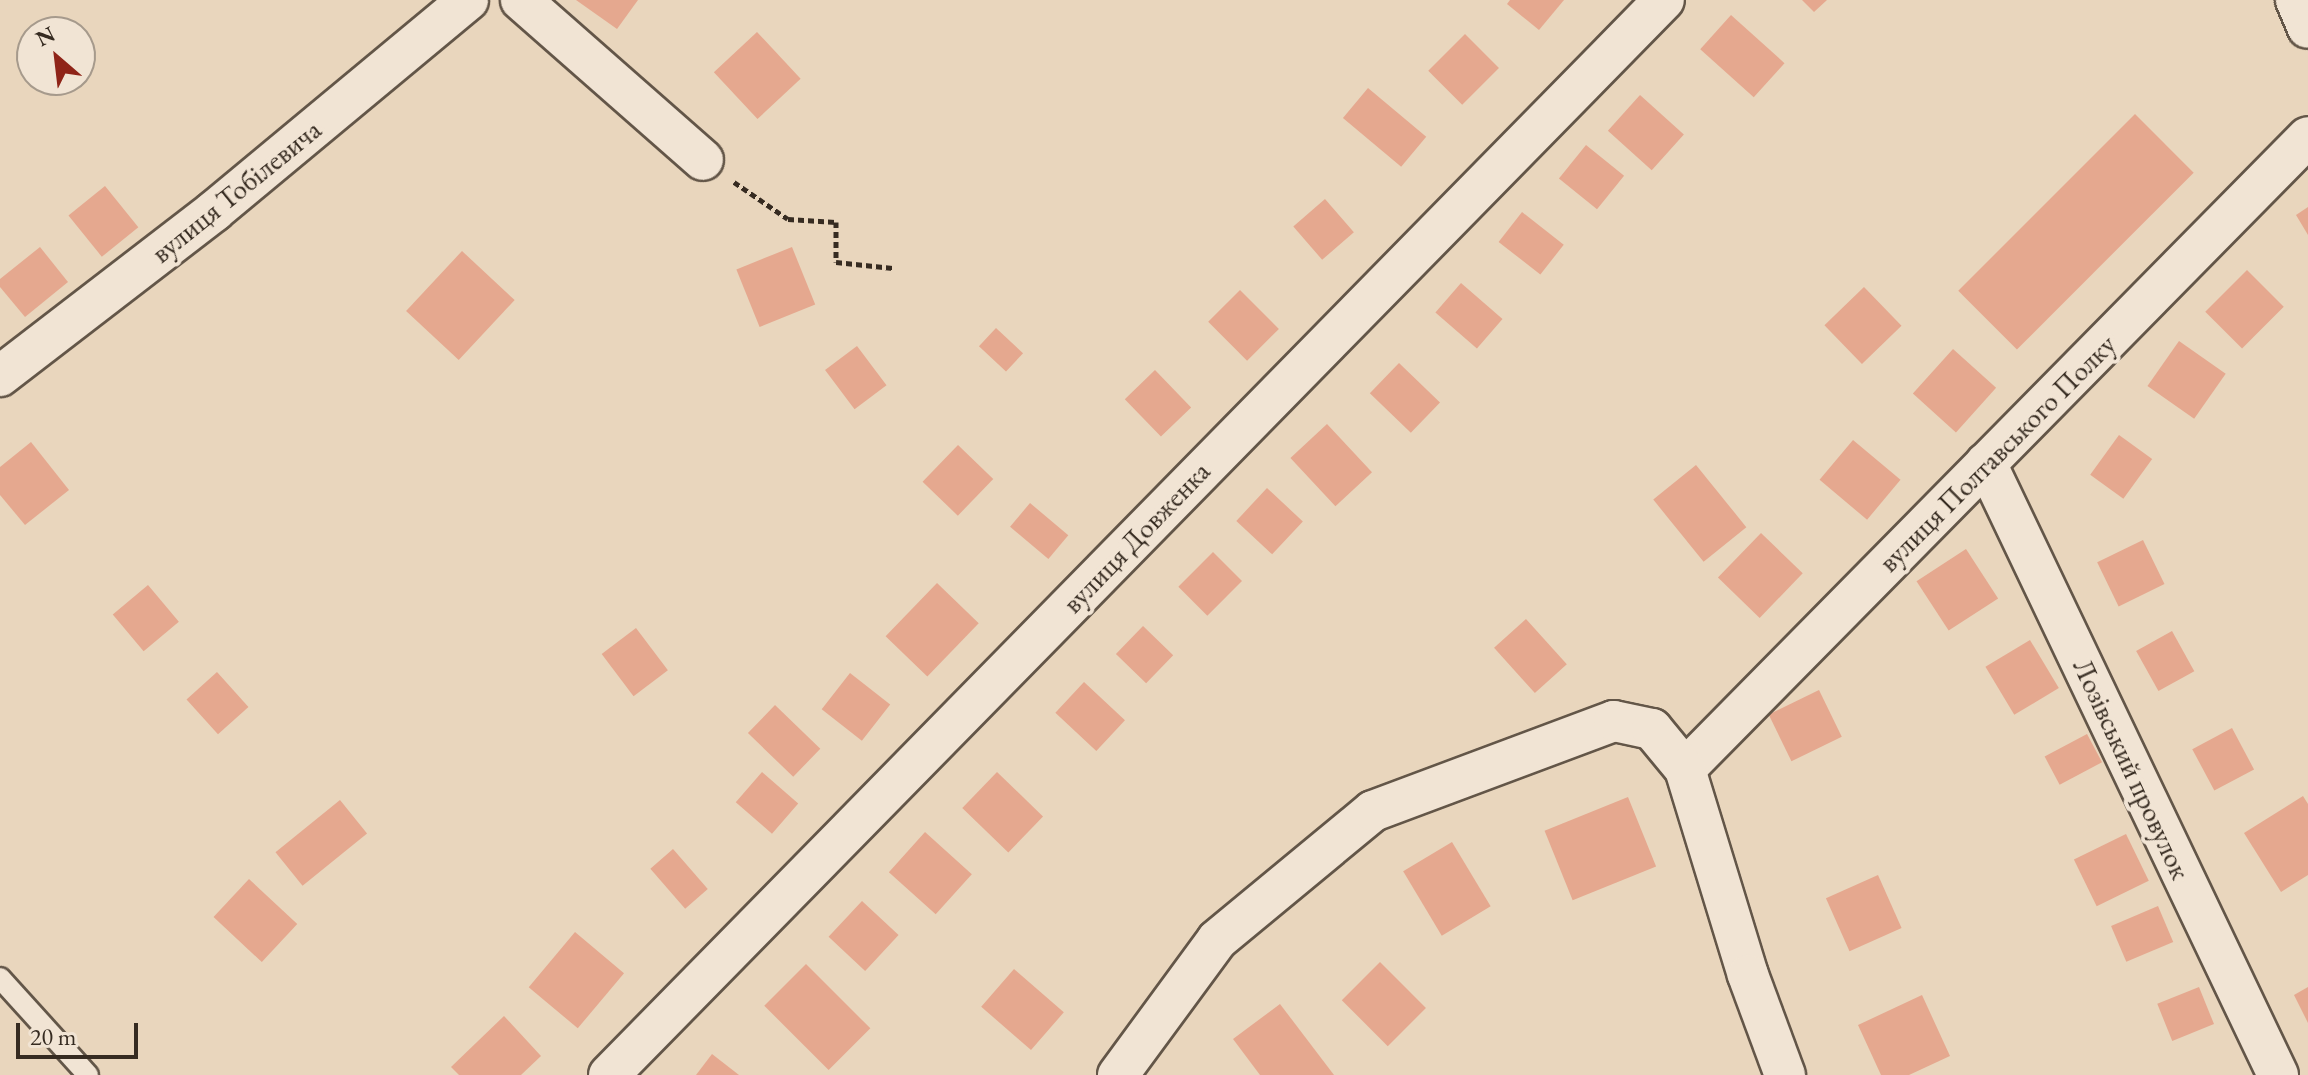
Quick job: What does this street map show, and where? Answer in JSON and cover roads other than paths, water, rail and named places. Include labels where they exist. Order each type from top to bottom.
[{"type":"street","name":"вулиця Тобілевича","points":[[0,376],[214,211],[468,0]]},
{"type":"street","points":[[521,0],[703,160]]},
{"type":"street","name":"вулиця Довженка","points":[[609,1075],[1664,0]]},
{"type":"street","points":[[2296,0],[2308,28]]},
{"type":"street","name":"вулиця Полтавського Полку","points":[[1685,769],[2308,137]]},
{"type":"street","name":"Лозівський провулок","points":[[1986,463],[2278,1075]]},
{"type":"street","points":[[1118,1075],[1217,940],[1373,811],[1614,721],[1652,729],[1685,769],[1748,975],[1785,1075]]},
{"type":"lane","points":[[0,978],[88,1075]]}]
